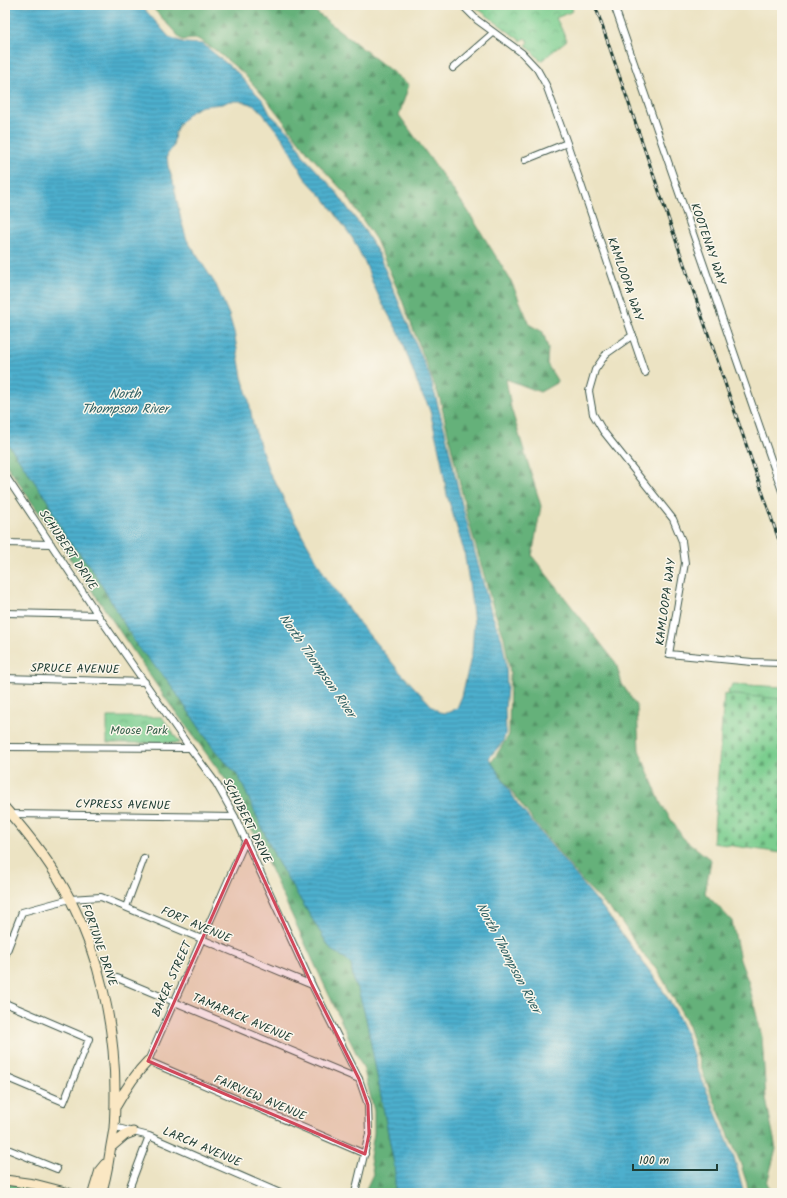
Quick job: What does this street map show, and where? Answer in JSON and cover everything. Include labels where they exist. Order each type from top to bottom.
[{"type":"main road","name":"FORTUNE DRIVE","points":[[8,811],[44,856],[70,899],[87,939],[103,988],[114,1050],[115,1107],[111,1147],[101,1193]]},
{"type":"main road","points":[[115,1107],[138,1070],[148,1061]]},
{"type":"main road","points":[[111,1147],[125,1135],[133,1132]]},
{"type":"main road","name":"FORTUNE DRIVE","points":[[93,1193],[100,1170],[109,1158]]},
{"type":"main road","points":[[5,1180],[54,1188],[69,1193]]},
{"type":"street","name":"KAMLOOPA WAY","points":[[462,5],[493,33],[515,48],[536,69],[546,85],[632,335],[606,354],[595,370],[589,391],[593,414],[603,431],[673,519],[682,541],[685,563],[670,654],[752,662],[782,663]]},
{"type":"street","name":"KOOTENAY WAY","points":[[614,5],[782,491]]},
{"type":"street","points":[[453,68],[493,33]]},
{"type":"street","points":[[525,160],[567,143]]},
{"type":"street","points":[[632,335],[645,373]]},
{"type":"street","name":"SCHUBERT DRIVE","points":[[5,476],[98,615],[216,783],[236,817],[312,985],[359,1079],[368,1105],[369,1134],[355,1193]]},
{"type":"street","points":[[5,543],[51,544]]},
{"type":"street","points":[[5,613],[98,615]]},
{"type":"street","name":"SPRUCE AVENUE","points":[[5,678],[145,682]]},
{"type":"street","points":[[5,747],[190,748]]},
{"type":"street","name":"CYPRESS AVENUE","points":[[8,811],[236,817]]},
{"type":"street","name":"BAKER STREET","points":[[148,1061],[246,840]]},
{"type":"street","points":[[126,907],[144,858]]},
{"type":"street","name":"FORT AVENUE","points":[[11,940],[22,912],[70,899],[101,897],[312,985]]},
{"type":"street","points":[[5,933],[11,940],[5,956]]},
{"type":"street","name":"TAMARACK AVENUE","points":[[117,978],[359,1079]]},
{"type":"street","points":[[5,1003],[89,1039],[64,1102],[5,1077]]},
{"type":"street","name":"FAIRVIEW AVENUE","points":[[148,1061],[365,1154]]},
{"type":"street","name":"LARCH AVENUE","points":[[114,1127],[149,1136],[280,1193]]},
{"type":"street","points":[[130,1193],[129,1189],[149,1136]]},
{"type":"street","points":[[5,1148],[57,1169]]},
{"type":"highlighted area","points":[[246,840],[312,985],[359,1079],[368,1105],[369,1134],[365,1154],[148,1061]]},
{"type":"green space","points":[[150,5],[307,5],[409,85],[399,115],[468,211],[511,281],[530,325],[543,332],[548,348],[547,364],[558,382],[540,392],[506,379],[511,408],[541,506],[532,556],[616,663],[622,684],[637,707],[639,750],[661,804],[683,838],[711,860],[705,893],[732,921],[740,960],[748,981],[762,1037],[766,1099],[776,1149],[767,1183],[772,1193],[748,1193],[747,1184],[740,1162],[704,1076],[686,1020],[657,969],[643,954],[621,921],[584,883],[534,822],[491,763],[509,735],[510,672],[504,637],[493,607],[468,519],[440,399],[400,295],[376,240],[345,193],[310,155],[267,100],[243,73],[215,50],[198,39],[182,40]]},
{"type":"green space","points":[[473,5],[571,5],[573,11],[556,18],[567,40],[541,61],[526,45],[529,42],[525,38],[521,41]]},
{"type":"green space","points":[[5,442],[11,448],[47,500],[66,538],[91,567],[137,646],[168,681],[213,748],[239,777],[277,861],[331,950],[346,959],[351,965],[354,983],[358,990],[366,1018],[394,1164],[395,1193],[364,1193],[373,1174],[370,1157],[374,1133],[374,1111],[364,1070],[234,791],[166,699],[5,463]]},
{"type":"green space","points":[[732,684],[782,687],[782,704],[730,697],[728,691]]},
{"type":"green space","points":[[724,694],[782,699],[782,853],[713,843]]},
{"type":"green space","name":"Moose Park","points":[[107,717],[162,717],[180,743],[107,743]]},
{"type":"green space","points":[[5,1184],[30,1185],[58,1193],[11,1193],[5,1190]]},
{"type":"water","name":"North Thompson River","points":[[5,5],[141,5],[169,37],[185,43],[203,44],[238,73],[263,100],[270,114],[291,134],[304,157],[335,190],[365,231],[377,251],[430,377],[491,612],[502,640],[506,663],[506,731],[503,742],[489,758],[519,806],[602,907],[657,981],[675,1010],[686,1033],[696,1065],[734,1157],[744,1193],[395,1193],[394,1164],[366,1018],[358,990],[354,983],[351,965],[346,959],[331,950],[277,861],[239,777],[213,748],[168,681],[137,646],[91,567],[66,538],[47,500],[11,448],[5,442]],"holes":[[[229,101],[241,101],[251,104],[259,109],[284,140],[304,177],[327,202],[353,239],[382,303],[400,335],[421,393],[430,411],[441,459],[447,495],[464,551],[474,623],[472,653],[462,696],[457,708],[450,712],[439,712],[432,706],[399,671],[355,618],[327,579],[290,513],[269,472],[253,424],[249,401],[242,377],[234,332],[229,315],[216,285],[187,240],[168,166],[167,155],[173,147],[175,133],[180,123],[192,111],[202,106],[223,104]]]},
{"type":"railway","points":[[595,5],[782,549]]}]
